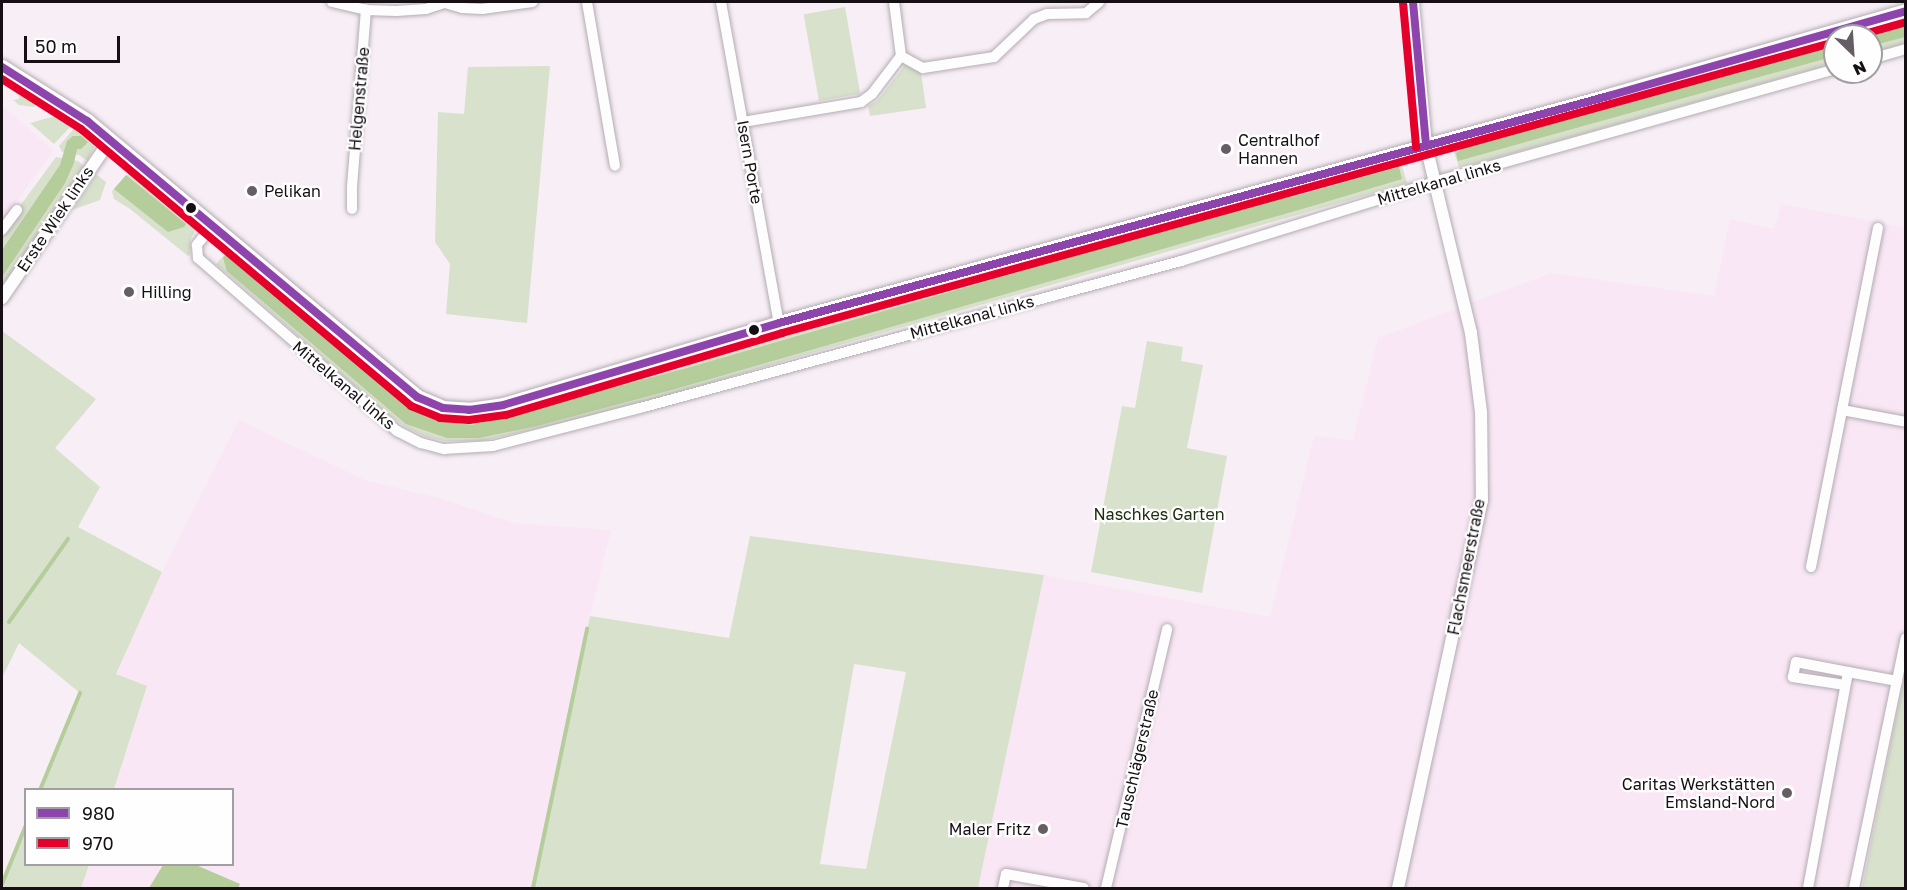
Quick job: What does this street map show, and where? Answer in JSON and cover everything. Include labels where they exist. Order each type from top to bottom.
[{"type":"main road","points":[[2,67],[87,122],[110,140],[417,397],[443,408],[470,410],[503,405],[779,323],[1430,165],[1905,11]]},
{"type":"street","points":[[332,2],[366,10],[426,9],[445,2],[462,8],[482,9],[532,2]]},
{"type":"street","points":[[587,2],[615,166]]},
{"type":"street","name":"Isern Porte","points":[[721,2],[779,323]]},
{"type":"street","points":[[743,122],[861,102],[872,94],[901,56],[894,2]]},
{"type":"street","points":[[901,56],[923,68],[994,57],[1034,20],[1047,14],[1086,13],[1099,2]]},
{"type":"street","name":"Flachsmeerstraße","points":[[1398,888],[1482,501],[1481,412],[1471,333],[1430,165],[1413,2]]},
{"type":"street","name":"Helgenstraße","points":[[352,209],[366,10]]},
{"type":"street","points":[[1883,55],[1905,49]]},
{"type":"street","name":"Mittelkanal links","points":[[213,225],[197,245],[198,258],[397,431],[421,443],[444,449],[493,446],[1181,261],[1430,165],[1823,72]]},
{"type":"street","name":"Erste Wiek links","points":[[2,298],[110,140]]},
{"type":"street","points":[[2,230],[16,210]]},
{"type":"street","points":[[1811,567],[1878,228]]},
{"type":"street","points":[[1842,410],[1905,422]]},
{"type":"street","name":"Tauschlägerstraße","points":[[1106,888],[1167,629]]},
{"type":"street","points":[[1854,888],[1905,638]]},
{"type":"street","points":[[1845,685],[1793,677],[1796,662],[1897,681]]},
{"type":"street","points":[[1808,888],[1848,672]]},
{"type":"street","points":[[1003,888],[1006,874],[1084,888]]},
{"type":"shaded area","points":[[1905,21],[1905,37],[1883,43],[1883,27]]},
{"type":"shaded area","points":[[1823,42],[1823,59],[1458,161],[1456,153],[1473,143]]},
{"type":"shaded area","points":[[2,105],[54,151],[2,221]]},
{"type":"shaded area","points":[[73,136],[81,136],[88,142],[81,149],[77,149],[74,163],[65,183],[2,277],[2,250],[60,165],[67,141]]},
{"type":"shaded area","points":[[1399,167],[1402,179],[1309,207],[675,389],[537,426],[479,438],[447,438],[406,424],[227,271],[223,258],[227,253],[413,410],[437,420],[472,425],[687,368],[1247,206],[1296,196]]},
{"type":"shaded area","points":[[126,175],[186,224],[184,227],[168,232],[114,189]]},
{"type":"shaded area","points":[[1781,204],[1905,227],[1905,669],[1861,888],[978,888],[1044,575],[1270,617],[1314,436],[1353,440],[1378,338],[1551,273],[1714,296],[1730,219],[1774,229]]},
{"type":"shaded area","points":[[239,420],[365,480],[443,499],[514,523],[611,530],[587,629],[533,888],[81,888],[89,866],[234,866],[234,788],[114,788],[147,687],[116,674],[162,572]]},
{"type":"shaded area","points":[[162,866],[198,866],[240,884],[238,888],[149,888]]},
{"type":"green space","points":[[845,7],[860,94],[819,101],[804,14]]},
{"type":"green space","points":[[1905,17],[1905,43],[1883,49],[1883,24],[1880,24]]},
{"type":"green space","points":[[1823,39],[1823,66],[1459,167],[1453,149]]},
{"type":"green space","points":[[905,65],[921,72],[926,108],[870,116],[868,106],[877,101]]},
{"type":"green space","points":[[550,66],[527,323],[446,314],[450,264],[435,242],[438,112],[464,114],[468,67]]},
{"type":"green space","points":[[2,77],[36,100],[34,107],[19,105],[13,100],[19,99],[19,96],[2,81]]},
{"type":"green space","points":[[65,115],[75,122],[54,144],[30,123]]},
{"type":"green space","points":[[78,124],[94,141],[94,148],[87,161],[79,155],[62,152],[59,146]]},
{"type":"green space","points":[[56,157],[78,161],[84,166],[2,290],[2,238],[17,216],[20,206]]},
{"type":"green space","points":[[1401,162],[1407,183],[1399,186],[787,360],[640,405],[482,441],[444,441],[426,437],[407,428],[388,415],[216,264],[230,248],[412,401],[427,410],[463,418],[484,417],[643,373],[644,376],[684,368],[684,365],[700,360],[700,357],[1205,212]]},
{"type":"green space","points":[[130,172],[197,220],[197,228],[191,238],[190,255],[188,256],[130,209],[114,199],[112,191]]},
{"type":"green space","points":[[96,174],[106,182],[100,200],[72,210]]},
{"type":"green space","points":[[2,331],[96,399],[55,448],[100,487],[78,527],[162,572],[116,674],[147,686],[114,788],[40,788],[80,693],[19,643],[2,678]]},
{"type":"green space","name":"Naschkes Garten","points":[[1147,341],[1183,347],[1181,361],[1203,365],[1187,448],[1227,456],[1202,593],[1091,572],[1122,406],[1135,408]]},
{"type":"green space","points":[[750,536],[1044,575],[978,888],[533,888],[590,616],[729,638]],"holes":[[[854,664],[906,672],[866,869],[820,864]]]},
{"type":"green space","points":[[1905,672],[1905,888],[1862,888]]},
{"type":"green space","points":[[24,828],[24,866],[89,866],[81,888],[2,888]]},
{"type":"waterway","points":[[9,622],[68,539]]},
{"type":"waterway","points":[[533,888],[587,629]]},
{"type":"waterway","points":[[41,788],[80,693]]},
{"type":"waterway","points":[[2,884],[24,830]]},
{"type":"transit line","name":"980","points":[[1413,2],[1426,146]]},
{"type":"transit line","name":"970","points":[[1403,3],[1416,147]]},
{"type":"transit line","name":"980","points":[[2,67],[87,121],[417,397],[443,408],[469,410],[503,405],[779,323],[1608,96],[1906,11]]},
{"type":"transit line","name":"970","points":[[1883,29],[1906,22]]},
{"type":"transit line","name":"970","points":[[2,79],[81,129],[411,406],[440,418],[469,420],[506,415],[782,333],[1823,45]]},
{"type":"place","name":"Centralhof Hannen","points":[[1226,149]]},
{"type":"place","name":"Pelikan","points":[[252,191]]},
{"type":"place","name":"Hilling","points":[[129,292]]},
{"type":"place","name":"Caritas Werkstätten Emsland-Nord","points":[[1787,793]]},
{"type":"place","name":"Maler Fritz","points":[[1043,829]]}]
